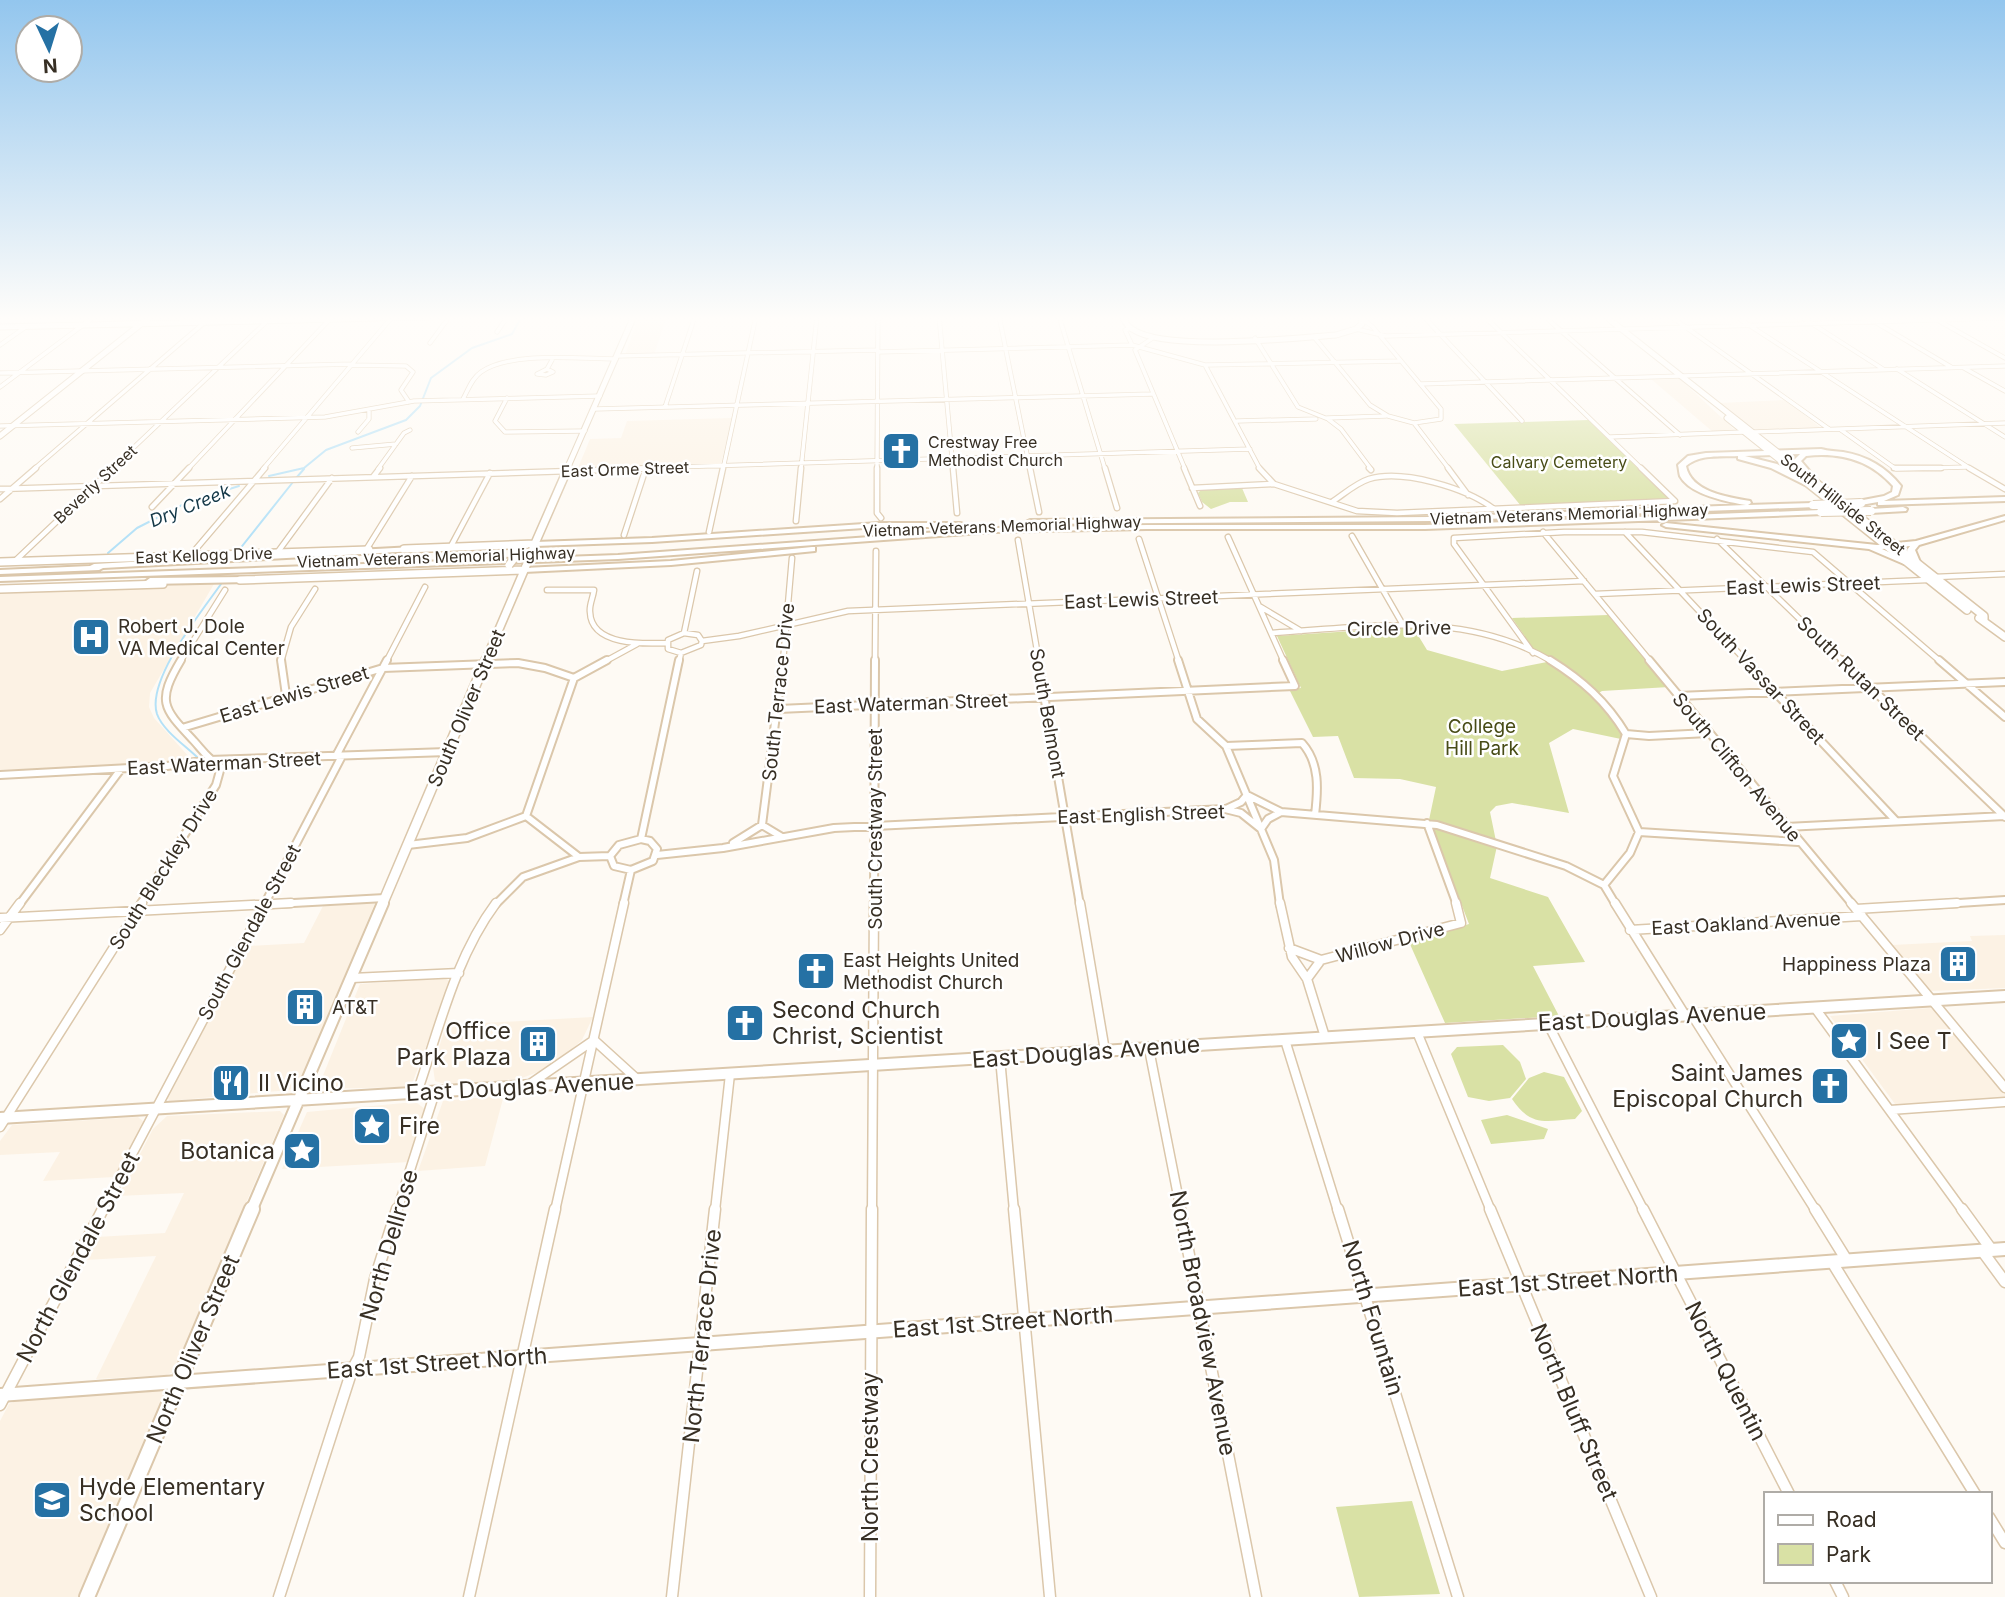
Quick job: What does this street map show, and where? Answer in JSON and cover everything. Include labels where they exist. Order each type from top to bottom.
[{"type":"highway","points":[[1815,482],[1797,461],[1804,454],[1821,451]]},
{"type":"highway","points":[[1785,506],[1720,497],[1699,488],[1684,476],[1681,469],[1685,462],[1697,456],[1714,454],[1821,451],[1843,454],[1866,461],[1891,477],[1897,486],[1895,493],[1886,498],[1861,503]]},
{"type":"highway","points":[[1714,454],[1763,462],[1805,483]]},
{"type":"highway","name":"Vietnam Veterans Memorial Highway","points":[[0,572],[581,552],[961,524],[1102,520],[1431,519],[2005,499]]},
{"type":"highway","name":"Vietnam Veterans Memorial Highway","points":[[0,580],[605,557],[954,532],[1114,527],[1425,527],[2005,506]]},
{"type":"highway","points":[[1572,523],[1671,525],[1884,546],[1916,543],[2005,518]]},
{"type":"highway","points":[[534,547],[855,526],[961,524]]},
{"type":"highway","points":[[525,568],[703,560],[954,532]]},
{"type":"highway","points":[[1916,543],[1911,550],[1916,562]]},
{"type":"highway","points":[[1860,545],[1904,562]]},
{"type":"highway","points":[[0,572],[413,549]]},
{"type":"highway","points":[[0,580],[247,580]]},
{"type":"main road","name":"South Oliver Street","points":[[300,1100],[602,391]]},
{"type":"main road","name":"South Hillside Street","points":[[1699,391],[1984,616],[1984,620]]},
{"type":"main road","name":"South Hillside Street","points":[[1699,391],[1805,483],[1927,580],[2005,637]]},
{"type":"main road","points":[[492,571],[509,565],[517,555],[516,550],[504,546]]},
{"type":"main road","name":"East Kellogg Drive","points":[[0,562],[534,547]]},
{"type":"main road","name":"East Kellogg Drive","points":[[0,589],[525,568]]},
{"type":"main road","name":"East Douglas Avenue","points":[[2,1121],[300,1100],[2005,996]]},
{"type":"main road","name":"North Oliver Street","points":[[87,1597],[300,1100]]},
{"type":"street","points":[[0,436],[57,391]]},
{"type":"street","points":[[0,499],[126,391]]},
{"type":"street","name":"Beverly Street","points":[[15,561],[193,391]]},
{"type":"street","points":[[152,507],[262,391]]},
{"type":"street","points":[[190,556],[331,391]]},
{"type":"street","points":[[401,391],[410,402]]},
{"type":"street","points":[[463,399],[468,391]]},
{"type":"street","points":[[665,407],[671,391]]},
{"type":"street","points":[[709,532],[740,391]]},
{"type":"street","points":[[796,522],[808,391]]},
{"type":"street","points":[[877,391],[877,513],[881,518]]},
{"type":"street","points":[[947,391],[957,513]]},
{"type":"street","points":[[1015,391],[1039,512]]},
{"type":"street","points":[[1082,391],[1117,508]]},
{"type":"street","points":[[1151,391],[1200,506]]},
{"type":"street","points":[[1220,391],[1259,468],[1274,485]]},
{"type":"street","points":[[1288,391],[1304,412],[1327,418],[1344,431],[1371,470],[1389,477]]},
{"type":"street","points":[[1358,391],[1370,405],[1388,416],[1414,423],[1435,421],[1443,417],[1441,409],[1425,391]]},
{"type":"street","points":[[1493,391],[1522,421]]},
{"type":"street","points":[[1192,488],[1274,485],[1357,511],[1381,513],[1675,501],[1562,391]]},
{"type":"street","points":[[1630,391],[1680,435]]},
{"type":"street","points":[[1774,391],[1829,429]]},
{"type":"street","points":[[1851,391],[2004,489]]},
{"type":"street","points":[[1930,391],[2005,437]]},
{"type":"street","points":[[595,409],[1152,394]]},
{"type":"street","points":[[0,426],[308,417],[369,411],[418,400],[600,396]]},
{"type":"street","points":[[507,398],[495,421],[505,432],[585,431]]},
{"type":"street","points":[[358,432],[369,419],[369,411]]},
{"type":"street","points":[[1237,421],[1388,416]]},
{"type":"street","points":[[1414,423],[1468,495]]},
{"type":"street","points":[[1754,432],[2005,423]]},
{"type":"street","points":[[1839,429],[1894,468],[1968,467]]},
{"type":"street","points":[[373,477],[396,444],[410,430]]},
{"type":"street","points":[[1610,437],[1744,432]]},
{"type":"street","points":[[352,447],[396,444]]},
{"type":"street","name":"East Orme Street","points":[[0,489],[1250,449]]},
{"type":"street","points":[[624,535],[646,468]]},
{"type":"street","points":[[1370,479],[1371,470]]},
{"type":"street","points":[[450,548],[490,473]]},
{"type":"street","points":[[366,550],[412,476]]},
{"type":"street","points":[[1332,502],[1370,479],[1389,477],[1406,478],[1468,495],[1488,502],[1494,509]]},
{"type":"street","points":[[277,553],[332,478]]},
{"type":"street","points":[[1533,653],[1454,544],[1454,539],[1543,532],[1624,531],[1717,539],[1813,552],[2005,717]]},
{"type":"street","name":"South Vassar Street","points":[[1624,531],[1896,821]]},
{"type":"street","name":"South Clifton Avenue","points":[[1543,532],[2005,1088]]},
{"type":"street","points":[[1352,536],[1403,625]]},
{"type":"street","points":[[1228,537],[1252,595],[1272,633]]},
{"type":"street","points":[[1139,539],[1197,719],[1226,746],[1274,860],[1289,948],[1307,979],[1325,1037]]},
{"type":"street","name":"South Rutan Street","points":[[1717,539],[2005,816]]},
{"type":"street","name":"South Belmont","points":[[1018,540],[1105,1051]]},
{"type":"street","name":"South Crestway Street","points":[[874,1065],[876,551]]},
{"type":"street","name":"South Terrace Drive","points":[[762,825],[779,709],[792,558]]},
{"type":"street","points":[[684,633],[697,571]]},
{"type":"street","points":[[1935,577],[2005,574]]},
{"type":"street","name":"East Lewis Street","points":[[1595,594],[1927,580]]},
{"type":"street","name":"East Lewis Street","points":[[702,641],[767,632],[828,614],[876,610],[1584,582]]},
{"type":"street","name":"South Glendale Street","points":[[157,1109],[425,587]]},
{"type":"street","points":[[286,695],[279,674],[281,646],[315,589]]},
{"type":"street","name":"South Bleckley Drive","points":[[2,1121],[216,785],[221,767],[209,760],[167,712],[166,688],[225,590]]},
{"type":"street","points":[[547,590],[594,590],[589,615],[597,629],[614,638],[637,645],[667,643],[672,637],[684,633],[698,635],[702,641],[697,648],[681,653],[668,649],[667,643]]},
{"type":"street","points":[[1257,605],[1301,631]]},
{"type":"street","name":"Circle Drive","points":[[1272,633],[1432,624],[1463,628],[1533,653],[1592,688],[1610,708],[1626,734]]},
{"type":"street","points":[[767,632],[785,639]]},
{"type":"street","name":"East Waterman Street","points":[[779,709],[1295,686],[1272,633]]},
{"type":"street","points":[[526,816],[574,678],[637,645]]},
{"type":"street","points":[[641,839],[681,653]]},
{"type":"street","name":"East Lewis Street","points":[[182,728],[383,668],[530,664],[574,678]]},
{"type":"street","points":[[1678,696],[2005,682]]},
{"type":"street","points":[[1604,885],[1630,853],[1639,832],[1614,776],[1626,734],[1649,736],[1708,733]]},
{"type":"street","points":[[1226,746],[1303,743],[1309,748],[1314,763],[1315,815]]},
{"type":"street","name":"East Waterman Street","points":[[2,776],[121,769],[209,760],[447,752]]},
{"type":"street","points":[[0,930],[121,769]]},
{"type":"street","points":[[1225,809],[1241,802],[1247,795]]},
{"type":"street","points":[[1247,795],[1281,812],[1427,823],[1566,866],[1604,885],[1630,930],[1847,1261]]},
{"type":"street","name":"East English Street","points":[[657,855],[723,848],[834,828],[1225,809],[1241,813],[1261,829]]},
{"type":"street","points":[[1261,829],[1268,819],[1281,812]]},
{"type":"street","points":[[408,845],[467,838],[526,816]]},
{"type":"street","points":[[526,816],[579,857]]},
{"type":"street","points":[[1786,827],[2005,816]]},
{"type":"street","name":"Willow Drive","points":[[1307,979],[1321,960],[1461,923],[1462,918],[1427,823]]},
{"type":"street","points":[[723,848],[746,837],[762,825],[782,837]]},
{"type":"street","points":[[1639,832],[1798,842]]},
{"type":"street","points":[[417,1094],[467,950],[494,904],[523,877],[579,857],[610,856],[621,843],[641,839],[654,845],[657,855],[646,865],[631,870],[614,866],[610,856]]},
{"type":"street","points":[[469,1597],[631,870]]},
{"type":"street","points":[[0,918],[385,898]]},
{"type":"street","name":"East Oakland Avenue","points":[[1856,909],[2005,900]]},
{"type":"street","name":"East Oakland Avenue","points":[[1630,930],[1862,916]]},
{"type":"street","points":[[1289,948],[1321,960]]},
{"type":"street","points":[[352,978],[459,973]]},
{"type":"street","points":[[1815,1008],[1890,1110],[1987,1250],[2005,1282]]},
{"type":"street","name":"North Quentin","points":[[1548,1024],[1788,1492]]},
{"type":"street","name":"North Bluff Street","points":[[1418,1032],[1651,1597]]},
{"type":"street","points":[[594,1040],[639,1080]]},
{"type":"street","points":[[526,1087],[594,1040]]},
{"type":"street","name":"North Fountain","points":[[1285,1040],[1458,1597]]},
{"type":"street","name":"North Broadview Avenue","points":[[1149,1049],[1256,1597]]},
{"type":"street","points":[[1000,1058],[1050,1597]]},
{"type":"street","name":"North Crestway","points":[[870,1597],[874,1065]]},
{"type":"street","name":"North Terrace Drive","points":[[672,1597],[730,1074]]},
{"type":"street","name":"North Dellrose","points":[[279,1597],[352,1370],[359,1357],[375,1279],[435,1092]]},
{"type":"street","points":[[1890,1110],[2005,1102]]},
{"type":"street","name":"North Glendale Street","points":[[2,1398],[157,1109]]},
{"type":"street","name":"East 1st Street North","points":[[2,1398],[179,1382],[2005,1249]]},
{"type":"street","points":[[1832,1262],[1974,1492]]},
{"type":"street","points":[[1991,1520],[2005,1543]]},
{"type":"shaded area","points":[[1664,391],[1692,391],[1736,431],[1713,432]]},
{"type":"shaded area","points":[[1786,400],[1821,428],[1756,430],[1719,403]]},
{"type":"shaded area","points":[[732,418],[721,464],[578,468],[590,439],[621,438],[627,421]]},
{"type":"shaded area","name":"Robert J. Dole VA Medical Center","points":[[214,584],[150,693],[149,707],[154,718],[191,759],[166,763],[0,770],[0,591]]},
{"type":"shaded area","points":[[375,903],[298,1087],[169,1101],[168,1098],[248,946],[304,943],[323,906]]},
{"type":"shaded area","points":[[2005,935],[2005,988],[1931,991],[1892,945],[1972,941],[1970,936]]},
{"type":"shaded area","points":[[446,978],[450,982],[412,1084],[401,1087],[321,1089],[320,1083],[360,984]]},
{"type":"shaded area","points":[[1930,1008],[1939,1013],[2005,1092],[2005,1098],[1900,1106],[1895,1104],[1830,1016]]},
{"type":"shaded area","points":[[593,1017],[582,1040],[563,1057],[538,1072],[522,1078],[498,1081],[445,1084],[435,1081],[433,1067],[446,1025]]},
{"type":"shaded area","points":[[504,1095],[485,1166],[418,1171],[443,1101]]},
{"type":"shaded area","points":[[417,1103],[425,1109],[409,1162],[282,1169],[307,1112]]},
{"type":"shaded area","points":[[280,1111],[284,1115],[173,1372],[167,1375],[96,1379],[156,1256],[85,1260],[97,1237],[165,1233],[184,1193],[118,1196],[153,1129],[167,1116]]},
{"type":"shaded area","points":[[138,1117],[144,1122],[114,1177],[43,1181],[60,1152],[0,1155],[0,1141],[12,1125]]},
{"type":"shaded area","points":[[157,1390],[163,1392],[163,1403],[79,1597],[0,1597],[0,1421],[9,1404],[18,1400]]},
{"type":"green space","name":"Calvary Cemetery","points":[[1589,420],[1671,500],[1521,506],[1454,424]]},
{"type":"green space","points":[[1242,488],[1248,502],[1230,502],[1211,509],[1202,502],[1198,493],[1201,490]]},
{"type":"green space","name":"College Hill Park","points":[[1608,615],[1669,687],[1602,691],[1597,694],[1621,732],[1621,739],[1573,729],[1549,743],[1569,813],[1512,803],[1496,806],[1490,812],[1497,846],[1490,878],[1548,897],[1585,962],[1533,966],[1559,1016],[1445,1023],[1409,942],[1469,924],[1429,820],[1436,787],[1400,779],[1354,778],[1338,736],[1313,737],[1289,689],[1301,688],[1277,636],[1413,627],[1427,650],[1502,671],[1547,662],[1535,651],[1512,618]]},
{"type":"green space","points":[[1503,1045],[1520,1062],[1526,1079],[1510,1098],[1489,1101],[1468,1097],[1451,1054],[1457,1047]]},
{"type":"green space","points":[[1544,1072],[1564,1077],[1582,1111],[1575,1119],[1547,1121],[1532,1118],[1512,1099],[1529,1078]]},
{"type":"green space","points":[[1507,1115],[1548,1129],[1544,1139],[1491,1144],[1481,1120]]},
{"type":"green space","points":[[1412,1501],[1440,1594],[1359,1597],[1336,1507]]},
{"type":"waterway","name":"Dry Creek","points":[[269,476],[304,468],[326,450],[406,420],[420,406],[426,391]]},
{"type":"waterway","points":[[297,477],[304,469]]},
{"type":"waterway","points":[[239,550],[293,482]]},
{"type":"waterway","name":"Dry Creek","points":[[108,553],[137,528],[188,502],[239,486]]},
{"type":"waterway","points":[[198,758],[164,726],[157,714],[156,700],[167,665],[221,584]]},
{"type":"place","name":"Crestway Free Methodist Church","points":[[901,451]]},
{"type":"place","name":"Robert J. Dole VA Medical Center","points":[[91,637]]},
{"type":"place","name":"Happiness Plaza","points":[[1958,964]]},
{"type":"place","name":"East Heights United Methodist Church","points":[[816,971]]},
{"type":"place","name":"AT&T","points":[[305,1007]]},
{"type":"place","name":"Second Church Christ, Scientist","points":[[745,1023]]},
{"type":"place","name":"I See T","points":[[1849,1041]]},
{"type":"place","name":"Office Park Plaza","points":[[538,1044]]},
{"type":"place","name":"Il Vicino","points":[[231,1083]]},
{"type":"place","name":"Saint James Episcopal Church","points":[[1830,1086]]},
{"type":"place","name":"Fire","points":[[372,1126]]},
{"type":"place","name":"Botanica","points":[[302,1151]]},
{"type":"place","name":"Hyde Elementary School","points":[[52,1500]]}]
